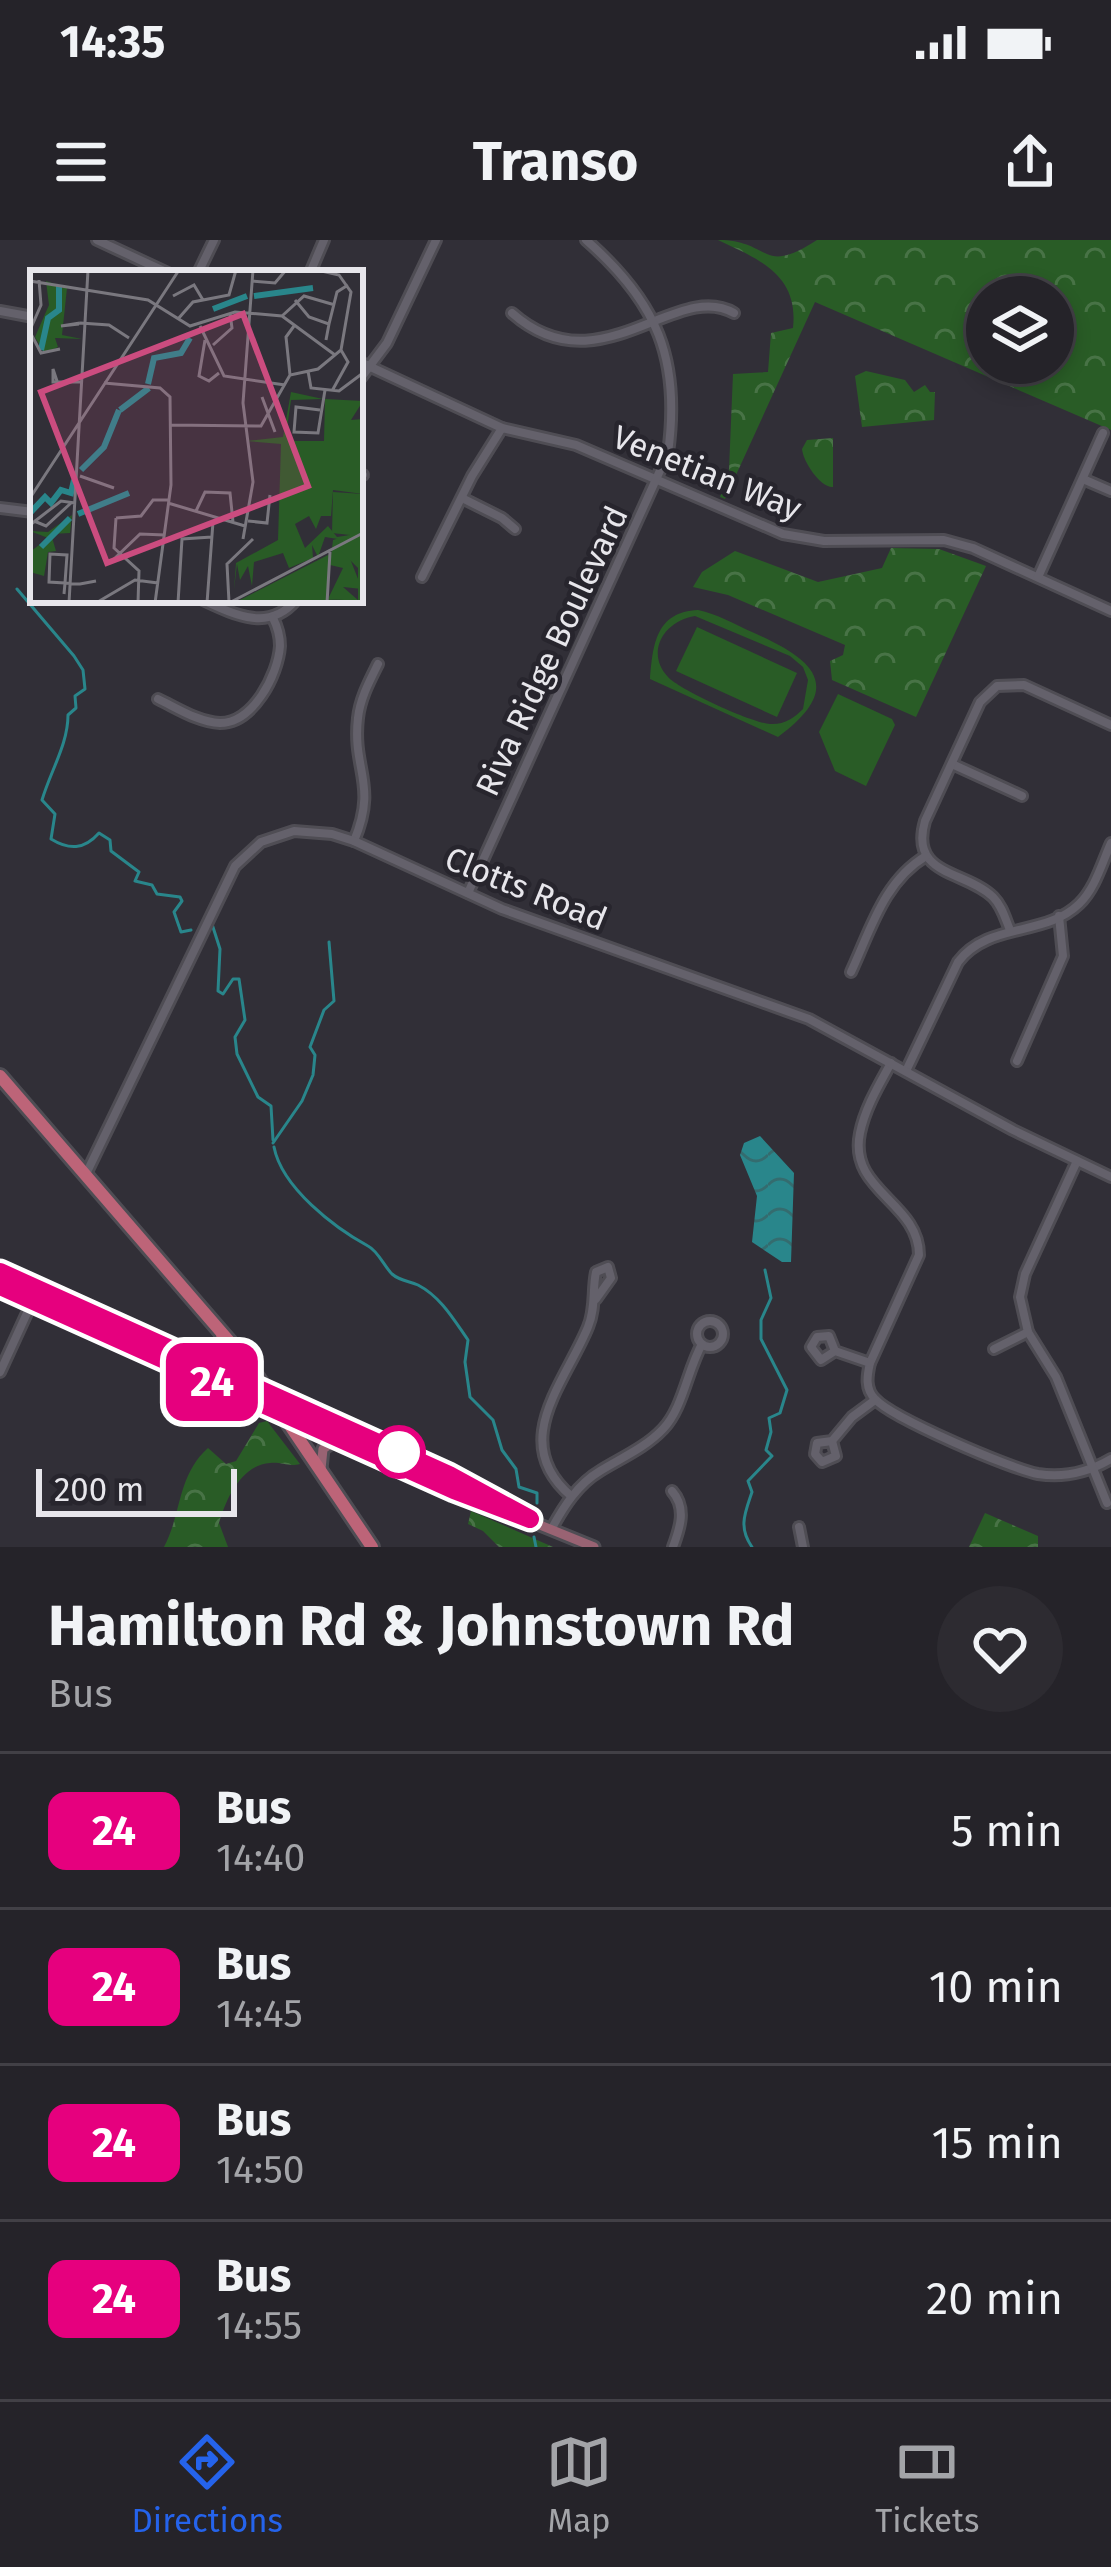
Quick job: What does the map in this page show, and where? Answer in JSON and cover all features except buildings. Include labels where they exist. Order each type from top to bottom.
[{"type":"highway","points":[[0,1076],[220,1330],[270,1394],[372,1547]]},
{"type":"main road","points":[[0,1272],[449,1475],[530,1519]]},
{"type":"main road","points":[[0,1286],[282,1414],[595,1547]]},
{"type":"main road","points":[[200,1362],[218,1356],[223,1342],[220,1330]]},
{"type":"main road","points":[[322,1474],[321,1456],[328,1444],[351,1444]]},
{"type":"street","points":[[99,240],[162,270]]},
{"type":"street","points":[[199,270],[214,240]]},
{"type":"street","points":[[311,270],[324,240]]},
{"type":"street","points":[[364,364],[387,343],[436,240]]},
{"type":"street","name":"Riva Ridge Boulevard","points":[[468,893],[668,453],[673,413],[665,346],[644,301],[586,240]]},
{"type":"street","points":[[512,313],[524,323],[566,338],[615,338],[697,306],[711,304],[734,314]]},
{"type":"street","points":[[0,310],[30,316]]},
{"type":"street","name":"Venetian Way","points":[[364,364],[502,428],[577,445],[782,533],[824,541],[944,539],[1111,611]]},
{"type":"street","points":[[422,578],[502,428]]},
{"type":"street","points":[[1037,578],[1103,433]]},
{"type":"street","points":[[1083,479],[1111,491]]},
{"type":"street","points":[[462,497],[515,529]]},
{"type":"street","points":[[0,508],[30,512]]},
{"type":"street","points":[[210,603],[235,614],[274,618],[292,603]]},
{"type":"street","points":[[158,699],[210,722],[242,716],[260,698],[276,661],[280,644],[274,618]]},
{"type":"street","points":[[354,841],[366,806],[367,786],[358,715],[378,664]]},
{"type":"street","points":[[1010,930],[1002,908],[989,893],[926,856],[923,827],[980,702],[997,686],[1024,685],[1111,725]]},
{"type":"street","points":[[952,764],[1022,796]]},
{"type":"street","name":"Clotts Road","points":[[86,1174],[235,866],[262,842],[294,831],[324,832],[354,841],[613,951],[778,1006],[1111,1177]]},
{"type":"street","points":[[906,1071],[968,948],[984,938],[1058,916],[1085,898],[1108,859],[1111,843]]},
{"type":"street","points":[[851,971],[892,884],[926,856]]},
{"type":"street","points":[[1017,1061],[1063,956],[1058,916]]},
{"type":"street","points":[[891,1063],[867,1110],[858,1150],[870,1182],[913,1223],[920,1255],[870,1364],[867,1381],[875,1400],[1011,1466],[1041,1474],[1076,1474],[1111,1459]]},
{"type":"street","points":[[1077,1161],[1025,1274],[1020,1297],[1028,1332],[1056,1377],[1106,1503]]},
{"type":"street","points":[[0,1372],[38,1289]]},
{"type":"street","points":[[571,1496],[552,1474],[542,1437],[549,1406],[586,1333],[596,1299]]},
{"type":"street","points":[[994,1349],[1028,1332]]},
{"type":"street","points":[[551,1528],[571,1496],[596,1473],[661,1431],[675,1414],[685,1378],[702,1344]]},
{"type":"street","points":[[835,1352],[870,1364]]},
{"type":"street","points":[[832,1441],[875,1400]]},
{"type":"street","points":[[672,1491],[680,1500],[681,1513],[673,1547]]},
{"type":"street","points":[[799,1527],[803,1547]]},
{"type":"green space","points":[[718,240],[785,256],[817,240],[1111,240],[1111,430],[1005,384],[1074,384],[1074,276],[966,276],[966,367],[815,302],[725,499],[720,497],[729,470],[733,374],[768,372],[771,333],[793,328],[789,294],[761,262]]},
{"type":"green space","points":[[866,371],[905,380],[914,392],[925,385],[935,392],[934,420],[862,427],[855,376]]},
{"type":"green space","points":[[833,438],[833,487],[813,473],[802,449],[807,440]]},
{"type":"green space","points":[[891,548],[939,549],[986,566],[916,717],[832,680],[830,661],[843,655],[845,645],[728,595],[693,587],[702,572],[735,551],[818,582],[882,568]]},
{"type":"green space","points":[[698,610],[719,617],[773,642],[805,664],[816,688],[812,703],[799,719],[778,737],[650,679],[659,632],[684,612]],"holes":[[[695,616],[790,656],[803,667],[808,680],[803,709],[775,724],[748,718],[686,690],[661,667],[658,647],[667,630]]]},
{"type":"green space","points":[[697,627],[797,673],[777,717],[676,671]]},
{"type":"green space","points":[[838,694],[892,719],[895,725],[866,786],[835,771],[819,732]]},
{"type":"green space","points":[[267,1421],[300,1464],[260,1465],[243,1477],[219,1523],[228,1547],[164,1547],[198,1459],[208,1448],[226,1464],[236,1461],[259,1423]]},
{"type":"green space","points":[[471,1511],[553,1547],[499,1547],[468,1524]]},
{"type":"green space","points":[[985,1513],[1038,1536],[1038,1547],[969,1547]]},
{"type":"water","points":[[760,1136],[794,1173],[791,1262],[782,1262],[752,1242],[757,1196],[740,1155],[744,1143]]},
{"type":"waterway","points":[[17,589],[83,670],[85,689],[75,696],[76,708],[68,715],[62,747],[42,800],[55,814],[51,839],[82,845],[99,833],[110,840],[111,851],[139,872],[135,881],[152,885],[157,894],[180,897],[174,912],[181,932],[191,930]]},
{"type":"waterway","points":[[212,924],[220,949],[218,991],[223,994],[233,979],[239,979],[245,1020],[235,1037],[237,1054],[258,1097],[271,1106],[273,1140]]},
{"type":"waterway","points":[[273,1143],[302,1101],[313,1075],[315,1055],[310,1047],[324,1010],[334,1001],[329,942]]},
{"type":"waterway","points":[[274,1147],[287,1177],[312,1205],[372,1248],[395,1276],[434,1296],[452,1317],[468,1340],[465,1362],[470,1397],[493,1420],[502,1450],[516,1469],[519,1487],[537,1493],[537,1503]]},
{"type":"waterway","points":[[752,1547],[744,1526],[752,1492],[748,1481],[772,1456],[766,1450],[769,1418],[780,1413],[787,1390],[761,1339],[761,1320],[771,1298],[765,1270]]},
{"type":"waterway","points":[[534,1537],[536,1547]]},
{"type":"bus line","name":"24","points":[[0,1272],[449,1475],[530,1519],[454,1490],[0,1286]]}]
